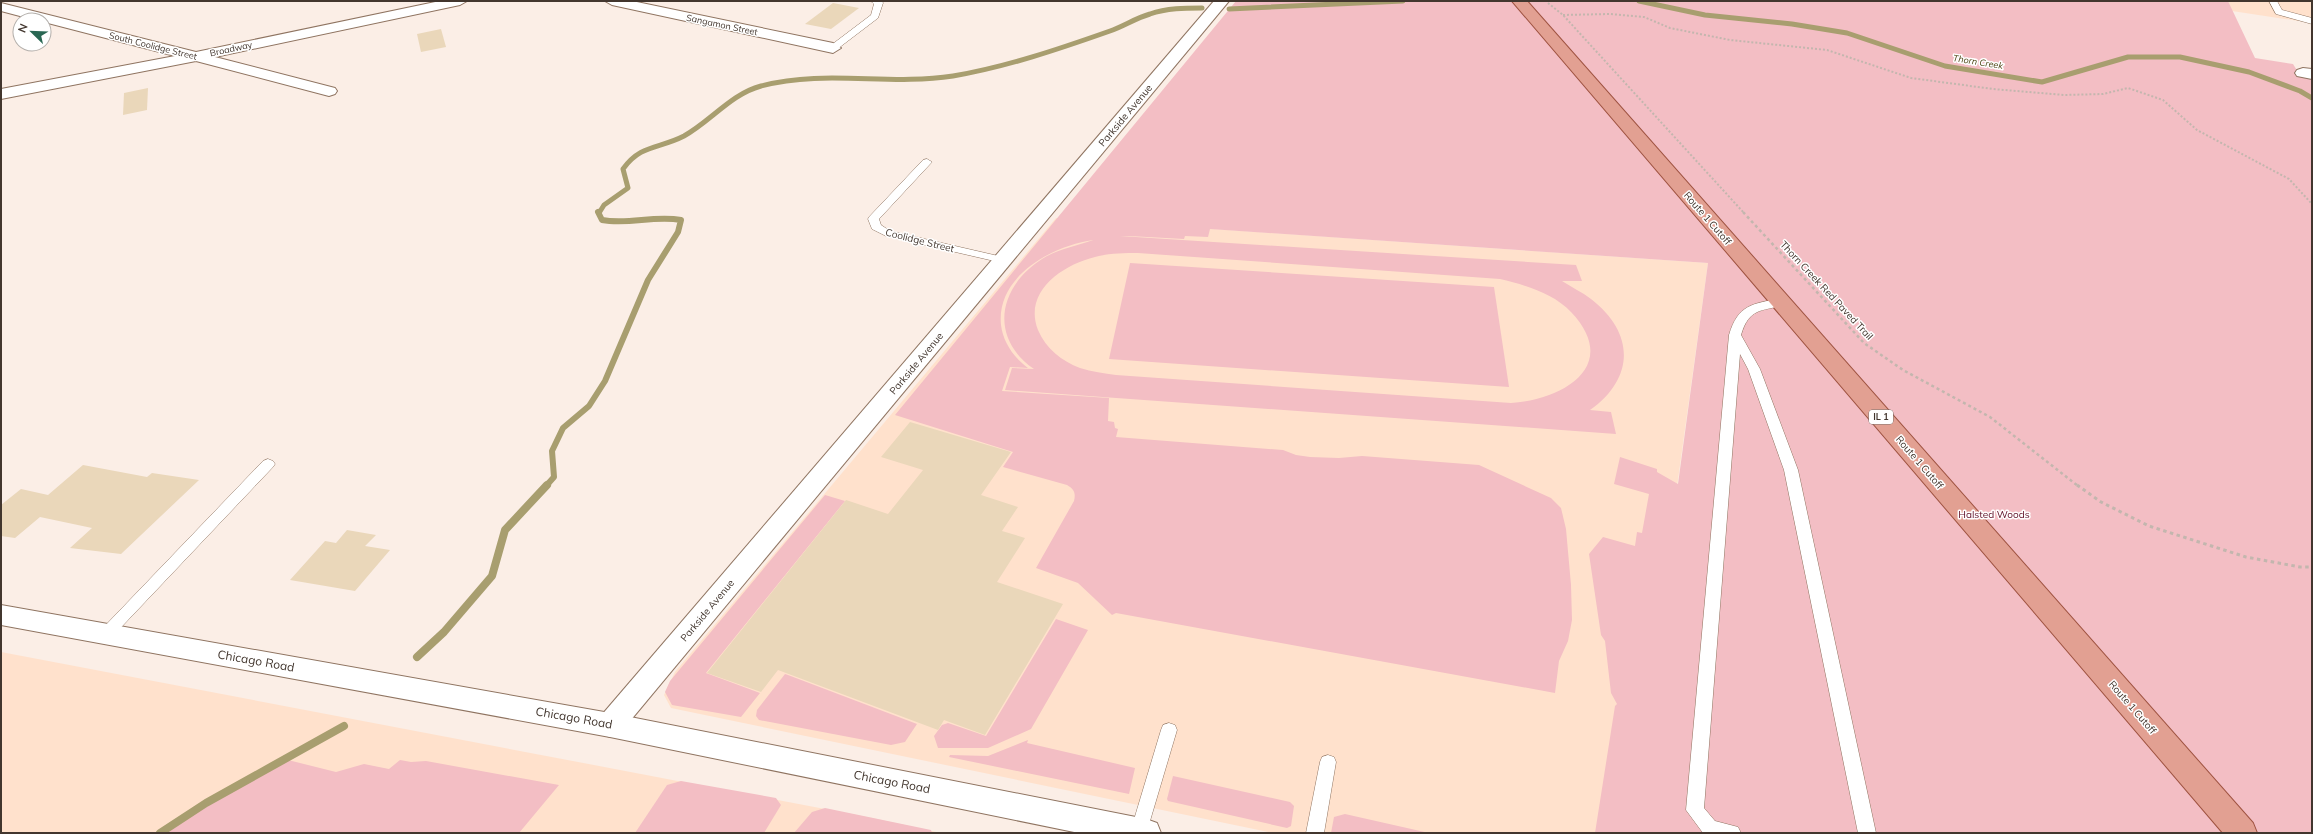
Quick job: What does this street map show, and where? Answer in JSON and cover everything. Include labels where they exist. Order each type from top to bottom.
[{"type":"main road","name":"Route 1 Cutoff","points":[[1519,1],[2242,833]]},
{"type":"street","name":"Broadway","points":[[1,94],[195,56],[460,1]]},
{"type":"street","name":"Sangamon Street","points":[[612,1],[833,48]]},
{"type":"street","name":"Parkside Avenue","points":[[610,725],[1222,1]]},
{"type":"street","name":"South Coolidge Street","points":[[1,7],[329,91]]},
{"type":"street","name":"Chicago Road","points":[[1,614],[610,725],[1142,832]]},
{"type":"lane","points":[[833,48],[875,16],[879,4],[876,1]]},
{"type":"lane","points":[[2273,1],[2278,12],[2312,21]]},
{"type":"lane","name":"Coolidge Street","points":[[927,162],[873,219],[876,227],[886,233],[1003,260]]},
{"type":"lane","points":[[1732,833],[1710,828],[1695,810],[1735,335],[1739,319],[1751,309],[1781,302]]},
{"type":"lane","points":[[1735,335],[1754,369],[1791,470],[1867,833]]},
{"type":"lane","points":[[106,634],[268,464]]},
{"type":"lane","points":[[1142,832],[1169,730]]},
{"type":"lane","points":[[1315,833],[1328,762]]},
{"type":"path","name":"Thorn Creek Red Paved Trail","points":[[1545,1],[1563,15],[1819,296],[1864,343],[1902,370],[1990,417],[2095,497],[2142,523],[2194,542],[2246,557],[2312,568]]},
{"type":"path","points":[[1563,15],[1610,14],[1644,17],[1670,28],[1730,40],[1773,43],[1827,50],[1911,78],[1993,89],[2064,95],[2103,94],[2128,88],[2164,100],[2197,130],[2289,179],[2312,204]]},
{"type":"shaded area","points":[[2228,1],[2312,1],[2312,23],[2232,11]]},
{"type":"shaded area","points":[[1056,218],[1708,263],[1629,833],[1273,833],[671,708],[664,695],[675,672]]},
{"type":"shaded area","points":[[1,652],[872,818],[941,833],[1,833]]},
{"type":"green space","name":"Halsted Woods","points":[[1236,1],[2228,1],[2255,58],[2293,64],[2301,77],[2312,79],[2312,833],[1595,833],[1615,706],[1617,704],[1611,693],[1605,641],[1601,635],[1589,554],[1603,537],[1635,546],[1637,532],[1642,533],[1649,494],[1614,484],[1620,457],[1657,469],[1657,472],[1678,484],[1708,263],[1210,229],[1208,237],[1185,236],[1184,239],[1120,236],[1576,265],[1582,281],[1562,281],[1588,296],[1605,312],[1616,326],[1622,341],[1624,355],[1622,370],[1615,384],[1605,397],[1590,410],[1611,412],[1616,434],[1005,390],[1012,368],[1034,369],[1020,357],[1010,343],[1005,328],[1005,313],[1008,298],[1016,284],[1027,270],[1042,259],[1061,250],[1093,240],[1077,243],[1061,249],[1045,257],[1030,266],[1017,278],[1008,292],[1002,308],[1001,325],[1004,337],[1010,349],[1028,368],[1010,367],[1002,391],[1109,398],[1108,421],[1114,422],[1115,428],[1118,429],[1116,437],[1283,450],[1296,455],[1310,457],[1339,458],[1362,456],[1479,465],[1551,498],[1561,508],[1566,529],[1571,585],[1572,620],[1568,641],[1559,661],[1555,693],[1116,613],[1112,615],[1078,583],[1036,568],[1074,501],[1075,493],[1071,488],[1067,485],[1003,467],[1013,452],[895,415]],"holes":[[[1138,253],[1500,279],[1529,287],[1556,300],[1571,312],[1585,331],[1590,349],[1588,364],[1579,377],[1566,387],[1549,395],[1511,403],[1116,375],[1080,368],[1055,354],[1041,337],[1035,316],[1036,304],[1041,292],[1048,282],[1070,266],[1082,261],[1100,256],[1116,254]]]},
{"type":"green space","points":[[1130,263],[1494,287],[1509,387],[1109,359]]},
{"type":"green space","points":[[825,495],[845,501],[706,673],[760,693],[741,717],[672,705],[665,692],[670,681]]},
{"type":"green space","points":[[1056,619],[1088,630],[1031,729],[988,748],[938,748],[934,736],[942,725],[948,723],[986,736]]},
{"type":"green space","points":[[785,674],[917,724],[905,742],[891,745],[759,720],[756,716],[757,710]]},
{"type":"green space","points":[[1028,740],[1027,743],[1135,768],[1129,794],[949,757],[950,755],[988,756]]},
{"type":"green space","points":[[288,760],[336,772],[364,764],[389,769],[400,760],[411,762],[426,761],[559,785],[519,833],[164,833],[205,806]]},
{"type":"green space","points":[[1173,776],[1290,802],[1294,806],[1291,826],[1287,828],[1168,801],[1167,799]]},
{"type":"green space","points":[[681,781],[776,798],[781,805],[764,833],[635,833],[667,785]]},
{"type":"green space","points":[[825,808],[931,830],[932,833],[794,833],[812,812]]},
{"type":"green space","points":[[1345,814],[1429,833],[1331,833],[1334,817]]},
{"type":"building","points":[[833,3],[859,8],[831,29],[805,24]]},
{"type":"building","points":[[441,29],[446,47],[421,52],[417,34]]},
{"type":"building","points":[[148,88],[147,110],[123,115],[124,93]]},
{"type":"building","points":[[910,422],[1011,452],[981,495],[1018,507],[1002,531],[1025,538],[997,582],[1063,604],[985,735],[944,720],[938,730],[778,670],[761,692],[707,673],[846,500],[888,514],[923,470],[881,457]]},
{"type":"building","points":[[83,465],[147,477],[152,473],[199,480],[121,554],[70,548],[92,528],[40,517],[15,538],[1,536],[1,505],[21,489],[48,495]]},
{"type":"building","points":[[347,530],[376,535],[365,546],[390,550],[355,591],[290,580],[325,541],[336,543]]},
{"type":"waterway","points":[[1229,9],[1403,1]]},
{"type":"waterway","name":"Thorn Creek","points":[[1639,1],[1705,15],[1792,24],[1847,33],[1945,66],[2042,82],[2128,57],[2180,57],[2249,72],[2300,91],[2312,98]]},
{"type":"waterway","points":[[599,213],[604,205],[628,188],[623,169],[637,155],[651,148],[684,136],[740,95],[761,86],[785,81],[809,79],[929,79],[953,76],[1013,63],[1052,51],[1110,31],[1156,12],[1176,9],[1202,8]]},
{"type":"waterway","points":[[546,486],[554,477],[552,451],[563,428],[589,406],[605,381],[648,280],[678,232],[681,220],[661,219],[612,221],[602,220],[598,212]]},
{"type":"waterway","points":[[417,657],[444,632],[492,576],[505,530],[547,485]]},
{"type":"waterway","points":[[160,833],[206,803],[344,726]]}]
